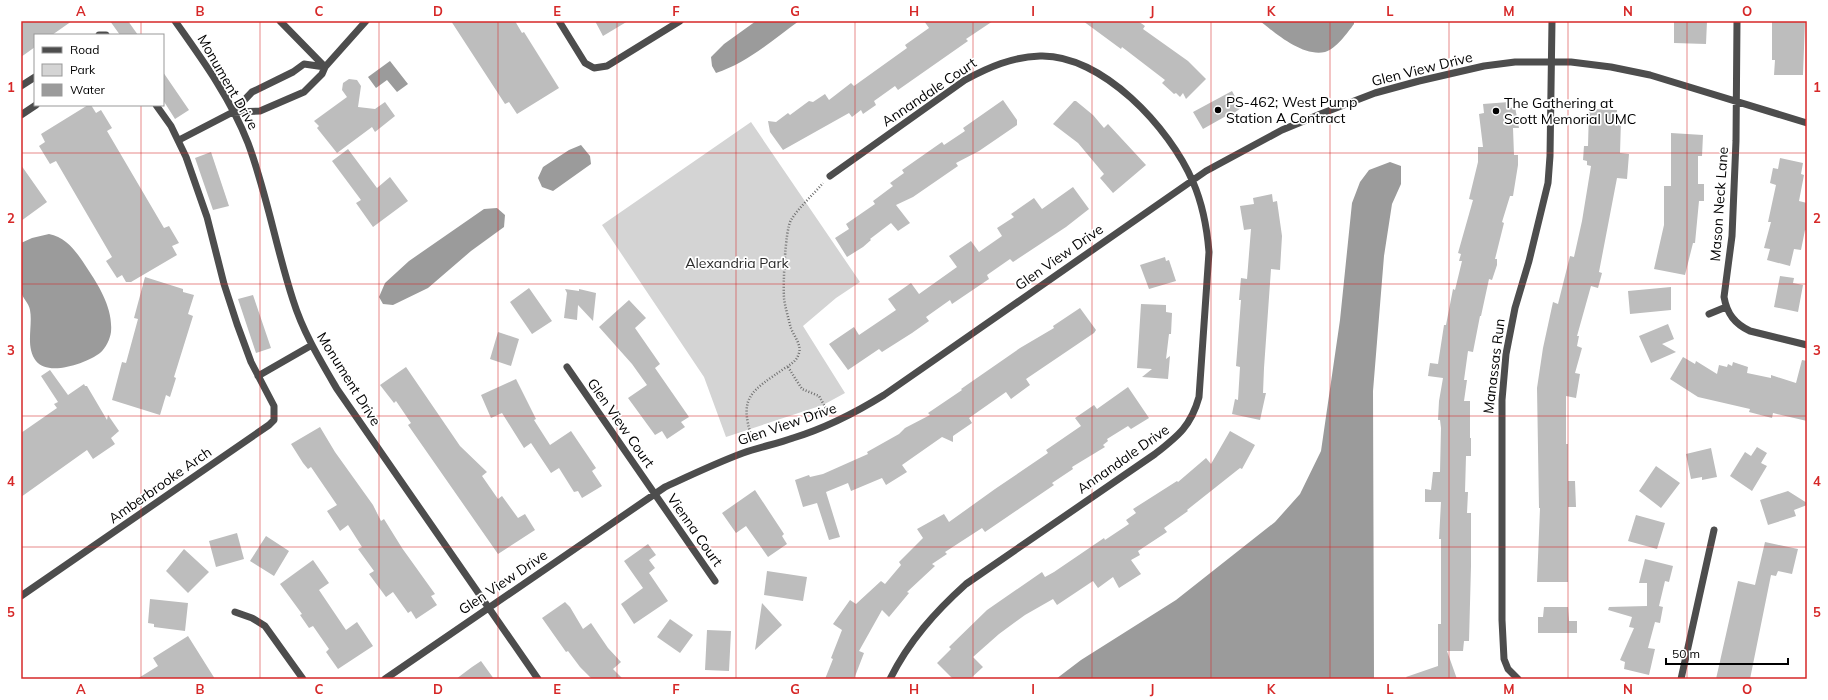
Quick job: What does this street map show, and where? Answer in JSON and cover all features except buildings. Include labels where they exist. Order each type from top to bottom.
[{"type":"street","name":"Monument Drive","points":[[175,21],[207,67],[234,112],[248,142],[260,177],[293,301],[312,345],[337,389],[538,679]]},
{"type":"street","points":[[280,21],[326,67]]},
{"type":"street","points":[[234,112],[260,111],[304,92],[322,74],[326,67],[366,21]]},
{"type":"street","points":[[559,21],[585,63],[594,68],[607,66],[680,21]]},
{"type":"street","name":"Manassas Run","points":[[1514,678],[1504,659],[1502,620],[1502,400],[1506,354],[1514,308],[1529,261],[1548,183],[1550,156],[1552,21]]},
{"type":"street","name":"Mason Neck Lane","points":[[1726,307],[1724,298],[1732,236],[1737,21]]},
{"type":"street","name":"Annandale Court","points":[[830,176],[966,80],[987,68],[1010,60],[1041,56],[1066,59],[1085,66],[1100,74],[1129,98],[1164,134],[1192,180]]},
{"type":"street","name":"Glen View Drive","points":[[385,679],[655,494],[704,468],[755,449],[793,438],[834,423],[860,410],[884,395],[1192,180],[1282,130],[1323,112],[1375,93],[1484,66],[1515,62],[1552,61],[1611,67],[1650,75],[1807,123]]},
{"type":"street","points":[[179,140],[234,112],[252,92],[293,72],[304,64],[326,67]]},
{"type":"street","points":[[21,86],[34,78]]},
{"type":"street","points":[[21,115],[34,106]]},
{"type":"street","name":"Amberbrooke Arch","points":[[21,596],[269,425],[274,420],[274,406],[251,362],[237,324],[224,284],[207,217],[179,140],[157,106]]},
{"type":"street","name":"Annandale Drive","points":[[890,679],[901,658],[918,632],[941,607],[966,584],[1155,454],[1180,434],[1188,424],[1195,410],[1199,397],[1209,252],[1207,230],[1201,203],[1192,180]]},
{"type":"street","points":[[1709,314],[1726,307],[1733,319],[1742,327],[1750,331],[1807,345]]},
{"type":"street","points":[[258,376],[312,345]]},
{"type":"street","name":"Glen View Court","points":[[567,367],[655,494]]},
{"type":"street","name":"Vienna Court","points":[[655,494],[715,581]]},
{"type":"street","points":[[1681,679],[1714,530]]},
{"type":"street","points":[[235,612],[252,618],[265,626],[303,679]]},
{"type":"path","points":[[755,449],[747,424],[746,404],[752,394],[766,382],[795,362],[800,352],[799,345],[791,329],[784,298],[787,240],[790,221],[830,176]]},
{"type":"path","points":[[788,367],[802,389],[819,396],[834,423]]},
{"type":"green space","name":"Alexandria Park","points":[[751,122],[860,282],[836,298],[803,326],[845,393],[823,405],[726,437],[704,377],[602,225]]},
{"type":"water","points":[[756,21],[799,21],[749,57],[716,73],[712,66],[711,57],[724,44]]},
{"type":"water","points":[[1260,21],[1354,21],[1354,24],[1333,47],[1325,52],[1317,53],[1299,48],[1290,43]]},
{"type":"water","points":[[390,61],[408,84],[397,92],[387,80],[376,88],[368,77]]},
{"type":"water","points":[[581,145],[590,156],[591,164],[553,191],[542,187],[538,178],[543,167],[569,150]]},
{"type":"water","points":[[1390,162],[1401,166],[1401,184],[1392,204],[1384,256],[1373,391],[1374,679],[1056,679],[1081,660],[1176,600],[1275,522],[1300,494],[1321,451],[1340,320],[1352,203],[1360,182],[1369,170]]},
{"type":"water","points":[[497,208],[505,215],[504,227],[471,251],[428,288],[393,305],[383,304],[379,297],[385,283],[409,261],[484,209]]},
{"type":"water","points":[[49,234],[67,242],[80,257],[96,282],[110,314],[111,332],[104,349],[86,361],[68,367],[49,368],[42,366],[36,361],[30,343],[30,310],[22,294],[20,285],[21,243],[32,238]]},
{"type":"place","name":"PS-462; West Pump Station A Contract","points":[[1218,110]]},
{"type":"place","name":"The Gathering at Scott Memorial UMC","points":[[1496,111]]}]
